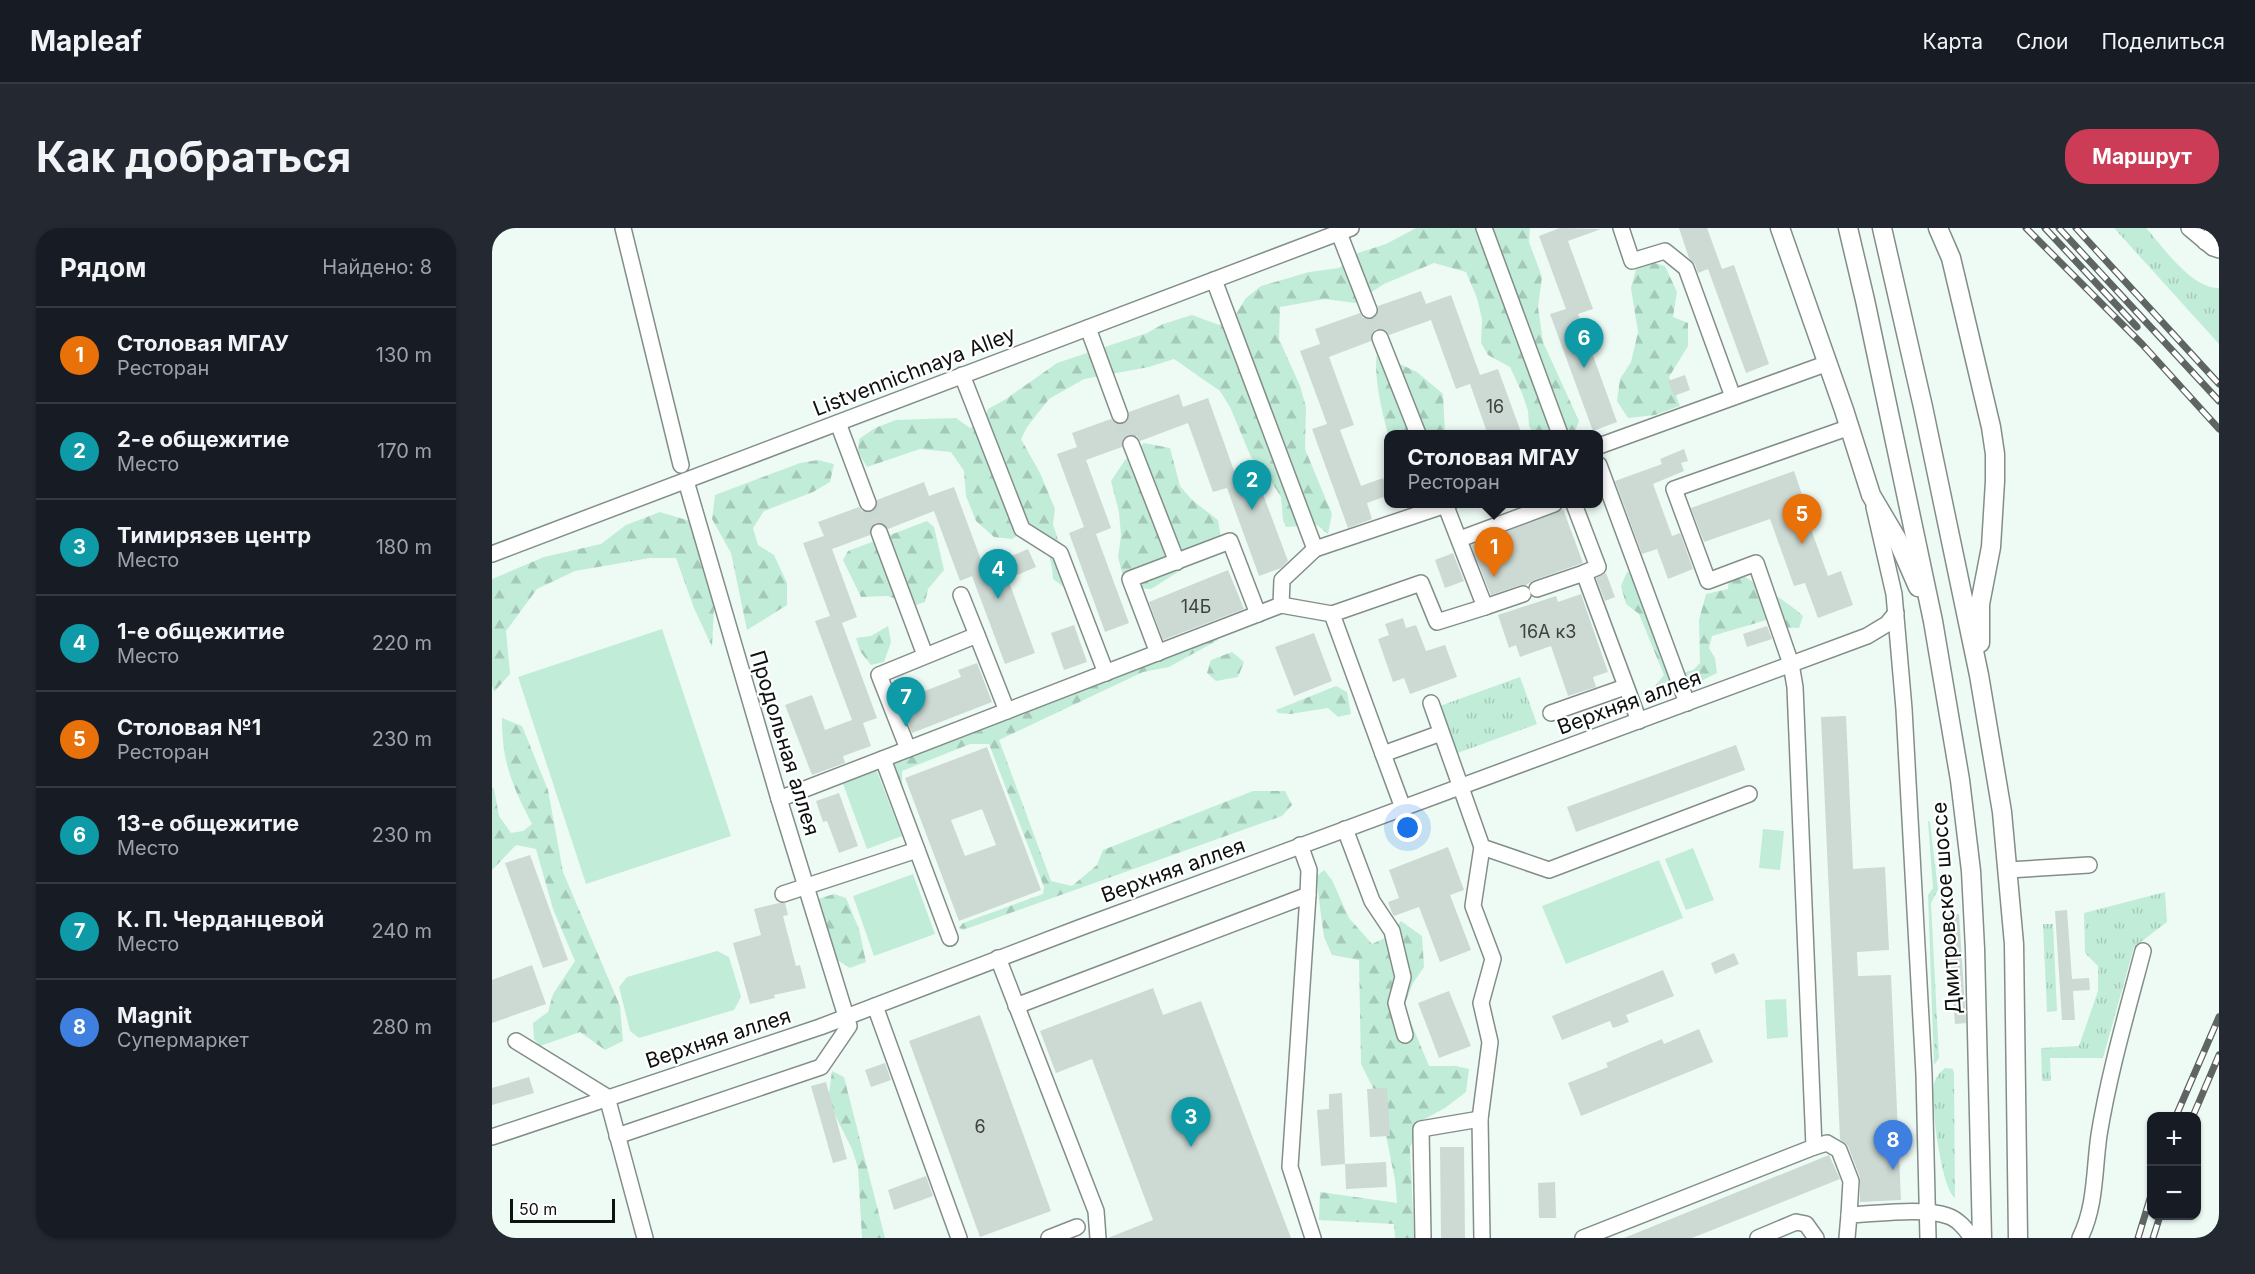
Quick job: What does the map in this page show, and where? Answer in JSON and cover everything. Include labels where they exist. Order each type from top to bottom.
[{"type":"main road","points":[[1780,228],[1850,427],[1871,495],[1897,539],[1933,621]]},
{"type":"main road","name":"Дмитровское шоссе","points":[[1848,228],[1933,621],[1960,780],[1971,871],[1975,949],[1982,1238]]},
{"type":"main road","points":[[1882,228],[1979,675],[2002,812],[2014,944],[2018,1238]]},
{"type":"main road","points":[[1938,228],[1951,258],[1991,427],[1995,454],[1991,547],[1980,604],[1979,675]]},
{"type":"street","points":[[623,228],[681,465]]},
{"type":"street","points":[[1484,228],[1558,430]]},
{"type":"street","points":[[1621,228],[1632,261],[1665,251],[1686,268],[1733,397]]},
{"type":"street","points":[[2189,228],[2205,242],[2219,250]]},
{"type":"street","points":[[2205,242],[2217,228]]},
{"type":"street","points":[[1345,230],[1369,310]]},
{"type":"street","name":"Listvennichnaya Alley","points":[[492,554],[1345,230]]},
{"type":"street","points":[[1214,280],[1315,549]]},
{"type":"street","points":[[1088,328],[1120,416]]},
{"type":"street","points":[[1380,338],[1416,430]]},
{"type":"street","points":[[1603,445],[1828,363]]},
{"type":"street","points":[[962,375],[1022,529],[1060,553],[1106,673]]},
{"type":"street","points":[[838,423],[868,503]]},
{"type":"street","points":[[1814,1147],[1795,687],[1791,664],[1756,563],[1708,581],[1674,489],[1850,427]]},
{"type":"street","points":[[1131,444],[1177,561]]},
{"type":"street","points":[[1603,476],[1688,703]]},
{"type":"street","name":"Продольная аллея","points":[[686,481],[779,799],[847,1017]]},
{"type":"street","points":[[1871,495],[1894,594],[1899,643],[1924,1074],[1928,1238]]},
{"type":"street","points":[[1281,605],[1282,580],[1315,549],[1435,508]]},
{"type":"street","points":[[1448,508],[1485,607]]},
{"type":"street","points":[[1460,539],[1543,508]]},
{"type":"street","points":[[779,799],[1281,605],[1332,614],[1421,583],[1437,622],[1584,573],[1598,567],[1576,508]]},
{"type":"street","points":[[879,532],[925,655]]},
{"type":"street","points":[[1158,653],[1130,579],[1230,541],[1258,614]]},
{"type":"street","points":[[1584,573],[1639,721]]},
{"type":"street","points":[[961,595],[1007,711]]},
{"type":"street","name":"Верхняя аллея","points":[[492,1137],[847,1017],[1300,845],[1867,636],[1887,624],[1896,613]]},
{"type":"street","points":[[1332,614],[1404,808]]},
{"type":"street","points":[[908,749],[879,675],[977,635]]},
{"type":"street","points":[[1867,636],[1881,635],[1899,643]]},
{"type":"street","points":[[1551,713],[1625,687]]},
{"type":"street","points":[[1431,703],[1482,847],[1473,906],[1493,959],[1481,1003],[1490,1042],[1480,1119],[1482,1238]]},
{"type":"street","points":[[1383,754],[1441,733]]},
{"type":"street","points":[[883,759],[950,938]]},
{"type":"street","points":[[1482,847],[1549,870],[1749,794]]},
{"type":"street","points":[[1345,829],[1372,901],[1392,931],[1403,977],[1396,1003],[1405,1035]]},
{"type":"street","points":[[1300,845],[1309,870],[1290,1167],[1313,1238]]},
{"type":"street","points":[[783,894],[917,850]]},
{"type":"street","points":[[2008,870],[2089,865]]},
{"type":"street","points":[[1016,1006],[1308,895]]},
{"type":"street","points":[[2080,1238],[2091,1211],[2102,1123],[2118,1044],[2143,951]]},
{"type":"street","points":[[998,958],[1096,1211],[1098,1238]]},
{"type":"street","points":[[875,1006],[959,1238]]},
{"type":"street","points":[[617,1136],[821,1067],[849,1026],[847,1017]]},
{"type":"street","points":[[516,1041],[607,1097],[645,1238]]},
{"type":"street","points":[[1423,1238],[1421,1129],[1480,1119]]},
{"type":"street","points":[[1583,1238],[1827,1143],[1839,1150],[1851,1181],[1847,1238]]},
{"type":"street","points":[[1849,1215],[1927,1212],[1947,1216],[1957,1221],[1971,1238]]},
{"type":"street","points":[[1758,1238],[1796,1222],[1806,1224],[1816,1238]]},
{"type":"street","points":[[1049,1238],[1077,1227]]},
{"type":"green space","points":[[1416,228],[1530,228],[1529,242],[1542,277],[1538,307],[1543,342],[1579,421],[1576,430],[1532,430],[1522,393],[1510,367],[1488,355],[1481,343],[1482,319],[1477,298],[1466,272],[1434,263],[1384,284],[1355,303],[1325,299],[1280,307],[1279,339],[1300,386],[1306,407],[1305,449],[1332,514],[1328,534],[1317,525],[1286,527],[1283,520],[1281,497],[1263,468],[1251,457],[1230,407],[1220,391],[1174,359],[1149,367],[1084,379],[1049,399],[1027,427],[1021,439],[1040,473],[1055,509],[1053,524],[1058,540],[1068,552],[1071,574],[1064,587],[1053,579],[1044,544],[1028,528],[1012,539],[994,537],[976,521],[966,496],[964,471],[951,452],[920,449],[867,467],[858,452],[859,439],[875,428],[896,420],[956,418],[970,428],[983,422],[988,409],[1057,363],[1147,333],[1163,324],[1192,315],[1219,325],[1234,317],[1246,298],[1261,286],[1309,272],[1339,268],[1358,253],[1386,244]]},
{"type":"green space","points":[[2114,228],[2146,228],[2179,266],[2199,282],[2219,288],[2219,344]]},
{"type":"green space","points":[[1651,262],[1665,266],[1677,292],[1673,317],[1688,323],[1688,346],[1669,377],[1680,406],[1655,415],[1628,418],[1617,401],[1620,379],[1631,362],[1638,332],[1631,288],[1636,269]]},
{"type":"green space","points":[[1378,346],[1393,351],[1400,364],[1417,372],[1443,394],[1445,430],[1387,430],[1377,380]]},
{"type":"green space","points":[[1144,443],[1170,448],[1180,486],[1191,499],[1218,520],[1222,544],[1151,589],[1126,588],[1118,557],[1121,536],[1119,512],[1111,481],[1125,460]]},
{"type":"green space","points":[[818,460],[834,464],[830,482],[813,492],[764,511],[753,528],[758,545],[774,555],[787,583],[787,605],[747,630],[731,553],[712,519],[715,495],[800,463]]},
{"type":"green space","points":[[660,512],[693,522],[714,607],[712,647],[694,608],[676,558],[650,558],[575,571],[537,589],[506,631],[510,674],[494,692],[492,685],[492,579],[544,557],[601,544],[626,525]]},
{"type":"green space","points":[[927,521],[934,527],[944,570],[928,589],[925,602],[913,606],[888,596],[861,597],[843,560],[848,551]]},
{"type":"green space","points":[[1627,572],[1642,576],[1682,673],[1693,670],[1700,663],[1699,620],[1706,594],[1728,589],[1729,574],[1736,572],[1779,598],[1803,616],[1799,628],[1778,627],[1770,619],[1712,636],[1709,648],[1715,658],[1717,673],[1691,686],[1665,693],[1654,687],[1664,675],[1639,614],[1626,604],[1621,586]]},
{"type":"green space","points":[[888,626],[891,642],[884,662],[871,665],[860,651],[856,638],[871,636]]},
{"type":"green space","points":[[662,629],[731,836],[586,884],[518,677]]},
{"type":"green space","points":[[1219,635],[1218,640],[1169,667],[1143,672],[999,740],[1051,881],[1072,886],[1097,865],[1103,850],[1253,791],[1285,791],[1292,805],[1282,816],[963,930],[959,928],[963,923],[1043,894],[1044,887],[989,744],[970,744],[902,771],[902,784],[910,811],[881,764],[1114,676],[1137,651]]},
{"type":"green space","points":[[1232,652],[1244,662],[1238,677],[1216,681],[1207,673],[1211,660]]},
{"type":"green space","points":[[1520,677],[1537,724],[1455,754],[1437,707]]},
{"type":"green space","points":[[1336,686],[1347,692],[1351,714],[1338,717],[1328,708],[1290,714],[1278,713],[1276,710]]},
{"type":"green space","points":[[502,718],[522,726],[548,790],[563,872],[620,1006],[623,1041],[605,1050],[580,1032],[540,1046],[534,1039],[533,1023],[548,1012],[553,994],[575,961],[553,909],[536,849],[516,845],[492,870],[492,787],[499,816],[511,833],[523,831],[532,824],[506,761]]},
{"type":"green space","points":[[876,769],[902,836],[867,849],[842,781]]},
{"type":"green space","points":[[1928,821],[1930,822],[1938,890],[1931,903],[1939,1058],[1934,1065],[1928,895],[1933,888]]},
{"type":"green space","points":[[1763,829],[1784,831],[1780,870],[1759,868]]},
{"type":"green space","points":[[1693,848],[1714,900],[1686,910],[1665,859]]},
{"type":"green space","points":[[1659,860],[1683,918],[1566,964],[1542,906]]},
{"type":"green space","points":[[1324,870],[1332,880],[1349,918],[1372,944],[1387,937],[1401,921],[1422,936],[1424,967],[1413,983],[1404,1006],[1429,1066],[1456,1066],[1469,1069],[1466,1092],[1445,1108],[1421,1121],[1410,1148],[1414,1238],[1395,1238],[1394,1224],[1319,1220],[1320,1192],[1397,1203],[1386,1135],[1374,1090],[1361,1064],[1359,960],[1332,955],[1324,937],[1316,877]]},
{"type":"green space","points":[[913,874],[935,934],[874,956],[853,896]]},
{"type":"green space","points":[[2165,892],[2167,922],[2134,947],[2103,1058],[2050,1058],[2051,1081],[2042,1081],[2041,1048],[2079,1046],[2098,991],[2098,966],[2085,953],[2084,913]]},
{"type":"green space","points":[[834,894],[846,898],[859,929],[866,962],[850,968],[834,958],[818,899]]},
{"type":"green space","points":[[2043,924],[2053,924],[2057,1011],[2047,1012]]},
{"type":"green space","points":[[717,951],[729,957],[741,997],[734,1010],[639,1038],[630,1031],[619,987],[627,977]]},
{"type":"green space","points":[[1786,999],[1788,1037],[1767,1039],[1765,1000]]},
{"type":"green space","points":[[1945,1068],[1953,1069],[1954,1073],[1955,1198],[1945,1179],[1941,1162],[1934,1107],[1934,1083]]},
{"type":"green space","points":[[832,1071],[844,1077],[885,1238],[862,1238],[858,1168],[852,1149],[828,1101]]},
{"type":"building","points":[[1560,228],[1601,229],[1568,241],[1593,309],[1578,314],[1617,422],[1596,430],[1593,430],[1550,314],[1566,309],[1539,236]]},
{"type":"building","points":[[1679,228],[1707,228],[1722,269],[1734,265],[1769,364],[1746,373],[1708,269],[1698,273],[1695,264],[1689,258]]},
{"type":"building","points":[[1421,291],[1426,304],[1451,295],[1480,375],[1498,369],[1520,430],[1486,430],[1470,384],[1456,389],[1431,320],[1389,335],[1382,329],[1376,329],[1371,336],[1371,341],[1329,357],[1354,425],[1340,430],[1361,486],[1383,478],[1384,481],[1384,497],[1367,503],[1372,519],[1348,528],[1312,429],[1327,424],[1300,351],[1320,344],[1315,329],[1360,313],[1363,318],[1372,319],[1377,316],[1378,306]]},
{"type":"building","points":[[1685,375],[1690,390],[1674,396],[1668,381]]},
{"type":"building","points":[[1179,394],[1183,407],[1208,398],[1237,479],[1255,473],[1288,561],[1281,568],[1259,576],[1227,488],[1213,492],[1188,423],[1140,441],[1137,436],[1128,435],[1123,438],[1122,447],[1086,460],[1111,528],[1096,534],[1129,623],[1105,632],[1069,533],[1084,527],[1057,454],[1077,447],[1072,433],[1111,419],[1118,424],[1124,424],[1129,417],[1129,412]]},
{"type":"building","points":[[1684,449],[1688,461],[1681,463],[1684,471],[1653,484],[1672,536],[1680,533],[1693,569],[1668,579],[1657,549],[1642,554],[1615,481],[1662,464],[1660,459]]},
{"type":"building","points":[[1794,471],[1806,506],[1803,507],[1828,576],[1841,571],[1853,605],[1818,618],[1805,583],[1794,586],[1770,519],[1704,542],[1691,508]]},
{"type":"building","points":[[924,482],[929,496],[954,487],[984,568],[1028,549],[1036,567],[1008,579],[1035,653],[1005,664],[972,576],[960,581],[934,511],[888,529],[881,523],[875,523],[870,530],[870,535],[832,549],[857,617],[842,623],[877,718],[863,723],[871,746],[843,756],[845,763],[812,775],[785,705],[812,695],[825,730],[852,720],[815,621],[830,616],[803,543],[824,536],[818,522],[859,507],[862,511],[871,512],[876,509],[877,500]]},
{"type":"building","points":[[1563,509],[1583,563],[1526,585],[1491,595],[1471,545]]},
{"type":"building","points":[[1453,553],[1464,581],[1445,588],[1435,560]]},
{"type":"building","points":[[1228,570],[1244,609],[1163,640],[1149,602]]},
{"type":"building","points":[[1606,573],[1615,597],[1605,601],[1596,578]]},
{"type":"building","points":[[1581,594],[1608,672],[1593,677],[1596,687],[1568,696],[1551,646],[1520,657],[1516,645],[1509,648],[1498,615],[1556,596],[1558,602]]},
{"type":"building","points":[[1403,618],[1406,628],[1416,625],[1426,651],[1445,645],[1457,677],[1410,694],[1404,678],[1393,682],[1378,639],[1389,635],[1385,624]]},
{"type":"building","points":[[1074,625],[1087,662],[1064,670],[1051,633]]},
{"type":"building","points":[[1767,626],[1772,639],[1747,647],[1743,634]]},
{"type":"building","points":[[1314,633],[1332,681],[1294,696],[1275,647]]},
{"type":"building","points":[[977,663],[992,702],[912,733],[897,694],[915,687],[917,694],[961,677],[958,670]]},
{"type":"building","points":[[1846,716],[1853,869],[1885,867],[1889,950],[1857,952],[1858,976],[1891,975],[1901,1200],[1860,1202],[1860,1177],[1848,1146],[1840,1139],[1821,717]]},
{"type":"building","points":[[1736,745],[1745,770],[1576,832],[1567,807]]},
{"type":"building","points":[[987,747],[1041,890],[959,921],[905,778]],"holes":[[[982,809],[996,845],[965,856],[951,820]]]},
{"type":"building","points":[[839,793],[858,846],[839,853],[827,821],[823,822],[816,801]]},
{"type":"building","points":[[1448,847],[1464,890],[1450,895],[1471,950],[1440,962],[1419,907],[1394,916],[1392,913],[1388,902],[1399,898],[1389,870]]},
{"type":"building","points":[[530,855],[568,960],[543,968],[505,863]]},
{"type":"building","points":[[785,903],[788,915],[783,916],[796,966],[800,965],[806,988],[774,995],[775,998],[750,1004],[733,943],[761,935],[754,909]]},
{"type":"building","points":[[2067,910],[2072,979],[2089,978],[2090,990],[2073,991],[2075,1020],[2062,1020],[2055,911]]},
{"type":"building","points":[[1959,914],[1966,1023],[1955,1024],[1947,915]]},
{"type":"building","points":[[1734,953],[1739,964],[1715,974],[1711,963]]},
{"type":"building","points":[[532,965],[546,1004],[492,1023],[492,980]]},
{"type":"building","points":[[1663,970],[1674,996],[1626,1015],[1629,1022],[1619,1026],[1613,1028],[1610,1021],[1562,1040],[1552,1016]]},
{"type":"building","points":[[1153,988],[1163,1015],[1201,1001],[1291,1238],[1108,1238],[1153,1220],[1092,1059],[1056,1073],[1040,1031]]},
{"type":"building","points":[[1449,991],[1471,1046],[1439,1058],[1418,1003]]},
{"type":"building","points":[[980,1015],[1051,1211],[980,1237],[909,1041]]},
{"type":"building","points":[[1699,1029],[1713,1062],[1581,1116],[1568,1083],[1608,1067],[1606,1063],[1662,1039],[1664,1044]]},
{"type":"building","points":[[885,1063],[891,1080],[871,1087],[865,1070]]},
{"type":"building","points":[[529,1077],[534,1093],[492,1105],[492,1088]]},
{"type":"building","points":[[826,1082],[847,1159],[833,1163],[811,1086]]},
{"type":"building","points":[[1387,1088],[1390,1136],[1370,1137],[1367,1089]]},
{"type":"building","points":[[1342,1093],[1345,1164],[1321,1166],[1317,1110],[1329,1109],[1329,1094]]},
{"type":"building","points":[[1440,1147],[1464,1147],[1465,1238],[1441,1238]]},
{"type":"building","points":[[1829,1155],[1840,1179],[1692,1238],[1624,1238]]},
{"type":"building","points":[[1386,1162],[1387,1187],[1346,1189],[1345,1164]]},
{"type":"building","points":[[926,1176],[933,1196],[894,1210],[888,1190]]},
{"type":"building","points":[[1555,1182],[1556,1218],[1539,1218],[1538,1183]]},
{"type":"tunnel","points":[[1369,310],[1380,338]]},
{"type":"tunnel","points":[[1120,415],[1131,444]]},
{"type":"tunnel","points":[[868,503],[879,532]]},
{"type":"railway","points":[[2026,228],[2142,344],[2219,429]]},
{"type":"railway","points":[[2045,228],[2137,327]]},
{"type":"railway","points":[[2059,228],[2219,401]]},
{"type":"railway","points":[[2076,228],[2219,384]]},
{"type":"railway","points":[[2178,1112],[2219,1017]]},
{"type":"railway","points":[[2195,1112],[2219,1055]]},
{"type":"railway","points":[[2138,1238],[2147,1208]]},
{"type":"railway","points":[[2153,1238],[2159,1220]]},
{"type":"place","name":"13-е общежитие","points":[[1584,368]]},
{"type":"place","name":"2-е общежитие","points":[[1252,510]]},
{"type":"place","name":"Столовая №1","points":[[1802,544]]},
{"type":"place","name":"Столовая МГАУ","points":[[1494,577]]},
{"type":"place","name":"1-е общежитие","points":[[998,599]]},
{"type":"place","name":"К. П. Черданцевой","points":[[906,727]]},
{"type":"place","name":"Тимирязев центр","points":[[1191,1147]]},
{"type":"place","name":"Magnit","points":[[1893,1170]]}]
